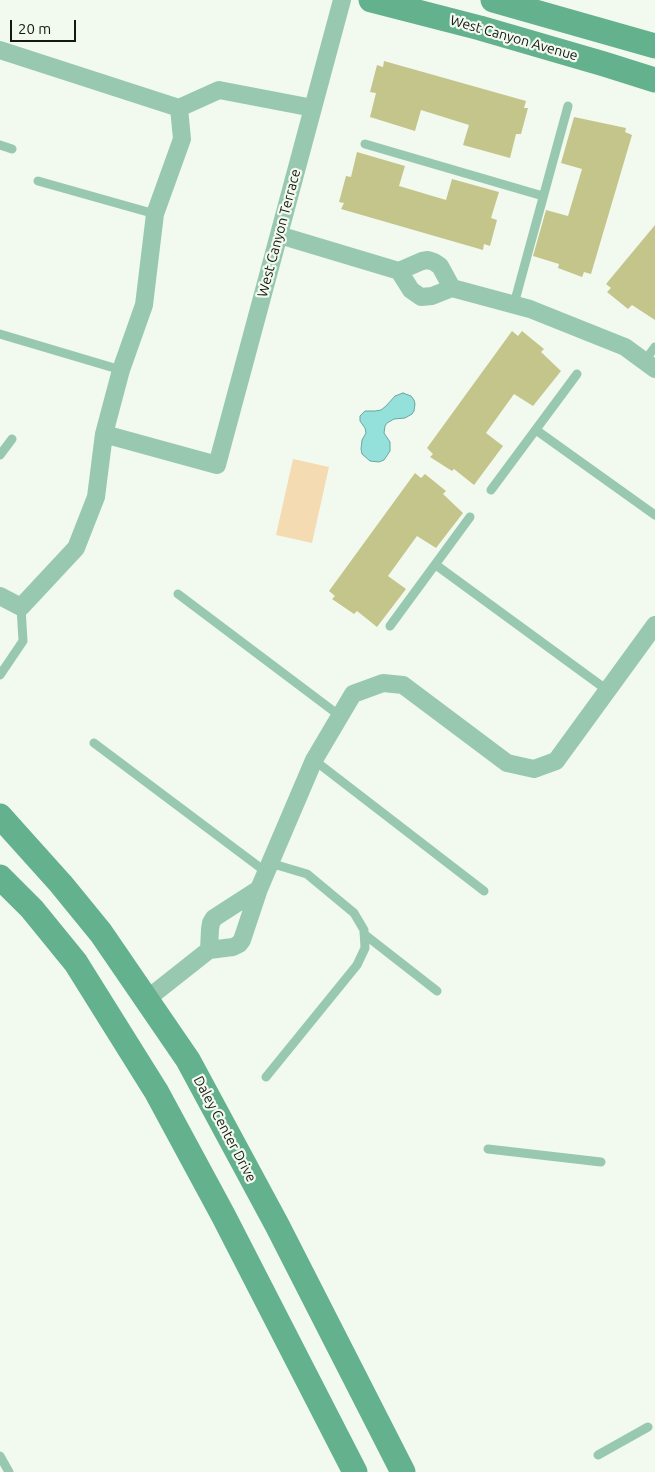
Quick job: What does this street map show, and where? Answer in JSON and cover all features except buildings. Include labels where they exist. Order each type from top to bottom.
[{"type":"main road","name":"West Canyon Avenue","points":[[371,0],[480,28],[655,80]]},
{"type":"main road","points":[[493,0],[655,46]]},
{"type":"main road","name":"Daley Center Drive","points":[[0,816],[62,884],[101,933],[188,1060],[232,1140],[403,1472]]},
{"type":"main road","points":[[0,877],[32,908],[76,963],[156,1091],[228,1224],[355,1472]]},
{"type":"street","name":"West Canyon Terrace","points":[[104,434],[217,465],[342,0]]},
{"type":"street","points":[[0,50],[179,108],[219,90],[313,108]]},
{"type":"street","points":[[0,596],[20,607],[76,548],[96,497],[104,434],[121,370],[144,305],[155,214],[182,139],[179,108]]},
{"type":"street","points":[[279,235],[399,271],[422,261],[434,262],[440,266],[452,288]]},
{"type":"street","points":[[399,271],[411,290],[421,297],[432,296],[452,288],[514,304],[625,347],[650,366]]},
{"type":"street","points":[[147,999],[209,950],[233,947],[242,940],[259,889],[314,760],[353,694],[383,683],[403,685],[507,763],[534,768],[556,761],[655,625]]},
{"type":"street","points":[[209,950],[210,929],[214,918],[259,889]]},
{"type":"lane","points":[[514,304],[568,106]]},
{"type":"lane","points":[[366,144],[543,196]]},
{"type":"lane","points":[[0,145],[12,149]]},
{"type":"lane","points":[[38,181],[155,214]]},
{"type":"lane","points":[[0,334],[121,370]]},
{"type":"lane","points":[[650,366],[655,347]]},
{"type":"lane","points":[[491,490],[577,374]]},
{"type":"lane","points":[[536,430],[655,515]]},
{"type":"lane","points":[[0,455],[12,440]]},
{"type":"lane","points":[[390,626],[470,517]]},
{"type":"lane","points":[[436,565],[607,690]]},
{"type":"lane","points":[[178,594],[340,716]]},
{"type":"lane","points":[[0,674],[23,642],[20,607]]},
{"type":"lane","points":[[94,743],[268,868],[308,874],[354,913],[364,930],[365,948],[358,965],[266,1077]]},
{"type":"lane","points":[[314,760],[484,891]]},
{"type":"lane","points":[[364,934],[437,991]]},
{"type":"lane","points":[[488,1149],[601,1162]]},
{"type":"lane","points":[[598,1455],[648,1427]]},
{"type":"lane","points":[[0,1456],[9,1472]]},
{"type":"shaded area","points":[[293,459],[329,467],[312,543],[276,535]]},
{"type":"water","points":[[403,393],[411,396],[414,400],[414,411],[405,418],[394,419],[387,423],[384,433],[390,442],[390,451],[384,460],[379,462],[370,461],[362,454],[362,440],[366,433],[360,421],[360,416],[365,411],[381,410],[395,396]]}]
